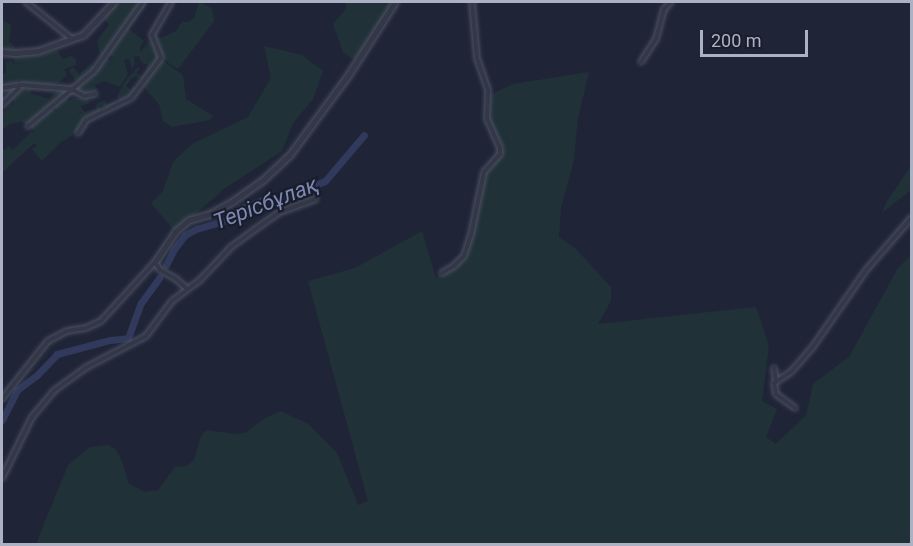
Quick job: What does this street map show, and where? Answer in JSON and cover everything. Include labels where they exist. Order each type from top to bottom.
[{"type":"street","points":[[26,2],[73,39]]},
{"type":"street","points":[[2,52],[38,51],[73,39],[90,30],[114,2]]},
{"type":"street","points":[[28,126],[99,65],[143,2]]},
{"type":"street","points":[[78,133],[86,120],[131,98],[161,58],[152,35],[171,2]]},
{"type":"street","points":[[2,399],[30,362],[57,335],[86,328],[101,321],[155,262],[175,232],[189,220],[210,214],[233,201],[264,179],[289,156],[349,74],[395,2]]},
{"type":"street","points":[[442,273],[464,256],[471,235],[484,172],[500,154],[500,148],[487,119],[488,90],[477,58],[472,2]]},
{"type":"street","points":[[641,62],[656,39],[661,15],[671,2]]},
{"type":"street","points":[[2,105],[22,86]]},
{"type":"street","points":[[2,88],[22,86],[71,89],[84,96],[95,94]]},
{"type":"street","points":[[2,478],[38,407],[85,368],[146,336],[161,312],[199,281],[231,247],[280,212],[316,199]]},
{"type":"street","points":[[882,255],[912,218]]},
{"type":"street","points":[[776,381],[791,372],[813,348],[867,269],[912,218]]},
{"type":"street","points":[[155,262],[160,270],[176,279],[187,289]]},
{"type":"street","points":[[774,368],[776,394],[795,408]]},
{"type":"shaded area","points":[[117,2],[148,2],[129,29],[144,41],[140,47],[140,53],[149,41],[153,42],[152,35],[161,38],[176,31],[182,22],[189,22],[194,18],[199,2],[212,8],[214,21],[178,69],[168,63],[155,45],[160,55],[143,81],[137,76],[131,79],[126,86],[131,90],[133,86],[137,89],[121,102],[117,96],[126,80],[138,67],[140,68],[137,73],[141,77],[147,69],[147,64],[142,64],[144,61],[141,62],[139,56],[134,57],[135,64],[132,69],[129,59],[124,60],[128,74],[120,87],[104,81],[95,85],[98,91],[94,93],[92,89],[87,96],[72,89],[107,58],[110,61],[113,57],[107,52],[101,60],[97,41],[109,24],[103,19]]},
{"type":"shaded area","points":[[346,2],[391,2],[388,9],[390,14],[354,60],[343,52],[333,24],[346,9]]},
{"type":"shaded area","points":[[2,20],[11,25],[9,43],[12,43],[17,52],[2,51]]},
{"type":"shaded area","points":[[264,46],[302,55],[323,71],[313,99],[293,123],[282,151],[225,188],[175,232],[151,203],[163,191],[173,162],[192,144],[248,117],[271,78]]},
{"type":"shaded area","points":[[57,50],[63,59],[71,56],[76,59],[76,65],[64,69],[67,75],[60,82],[54,85],[22,85],[21,80],[17,81],[18,85],[10,83],[10,89],[18,88],[11,95],[20,87],[32,88],[30,93],[50,99],[53,93],[59,90],[66,92],[29,124],[20,122],[10,124],[2,130],[2,113],[14,103],[13,99],[2,105],[2,73],[6,74],[6,62],[12,61],[14,64],[15,59],[6,54],[38,55]]},
{"type":"shaded area","points":[[162,60],[183,75],[186,99],[213,116],[210,120],[172,127],[163,121],[159,104],[143,86]]},
{"type":"shaded area","points":[[91,64],[94,68],[77,82],[69,71],[73,67],[81,76],[80,73]]},
{"type":"shaded area","points":[[589,72],[578,118],[574,160],[561,208],[559,237],[575,248],[611,287],[611,301],[598,324],[756,307],[769,346],[762,401],[777,409],[766,437],[776,444],[806,415],[813,384],[849,357],[898,268],[911,255],[911,544],[36,544],[68,465],[90,447],[109,445],[116,450],[122,461],[129,484],[145,492],[158,490],[175,467],[187,466],[194,460],[201,436],[206,430],[245,433],[265,418],[281,411],[308,424],[337,453],[358,505],[368,501],[308,281],[355,268],[422,231],[436,278],[464,256],[487,167],[500,154],[489,126],[487,96],[513,84]]},
{"type":"shaded area","points":[[70,91],[72,94],[67,98],[69,101],[74,98],[88,98],[90,103],[81,106],[84,112],[95,109],[98,103],[105,100],[107,105],[114,102],[116,105],[106,110],[105,106],[99,105],[101,112],[83,121],[76,133],[61,142],[42,161],[32,149],[37,145],[34,143],[2,173],[2,146],[5,150],[9,146],[13,150],[31,132],[34,132],[30,126],[51,110],[57,112],[55,106]]},
{"type":"shaded area","points":[[911,166],[911,190],[882,213],[887,201]]},
{"type":"waterway","name":"Терісбұлақ","points":[[166,265],[174,249],[185,235],[196,229],[227,220],[239,209],[265,199],[281,200],[291,193],[300,192],[325,181],[364,135]]},
{"type":"waterway","name":"Терісбұлақ","points":[[2,420],[17,390],[37,375],[57,354],[110,340],[128,338],[141,303],[159,278]]}]
